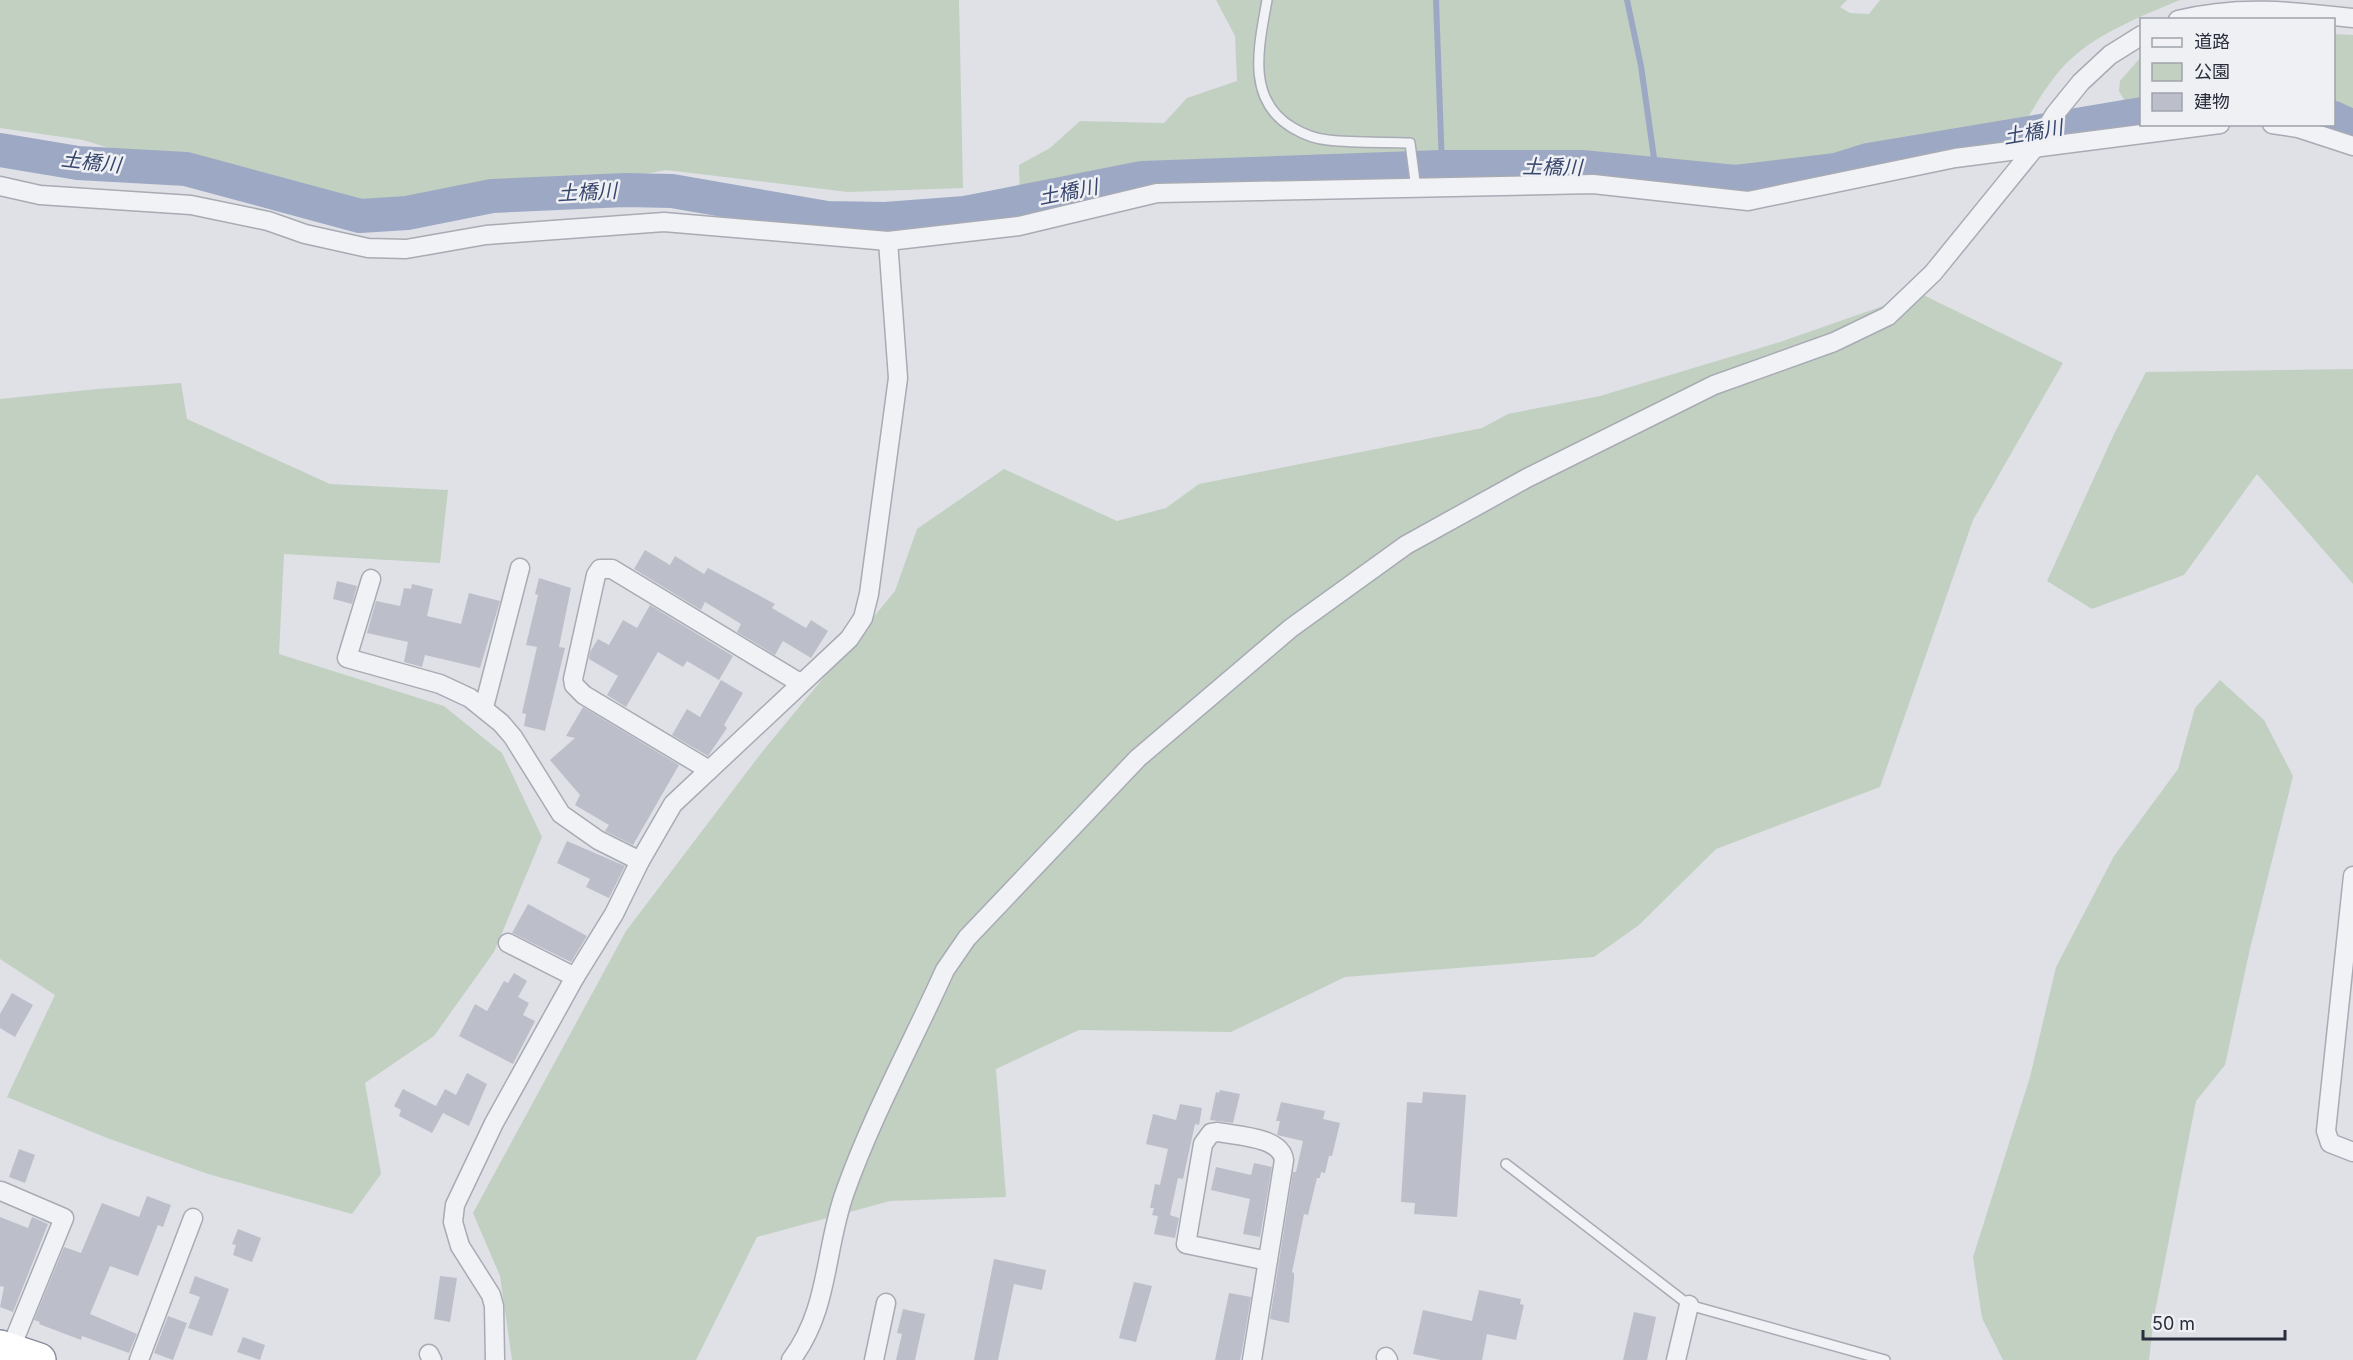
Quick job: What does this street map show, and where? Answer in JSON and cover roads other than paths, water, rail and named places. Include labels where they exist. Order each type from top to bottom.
[{"type":"street","points":[[2186,18],[2212,11],[2247,8],[2353,18]]},
{"type":"street","points":[[791,1360],[806,1340],[816,1317],[844,1193],[945,970],[967,938],[1138,758],[1291,628],[1406,545],[1527,478],[1714,385],[1834,342],[1888,316],[1933,273],[2033,150],[2055,114],[2081,82],[2110,55],[2140,36]]},
{"type":"street","points":[[0,186],[40,195],[191,205],[268,221],[305,234],[368,248],[406,249],[486,235],[664,222],[888,241],[1019,226],[1157,193],[1593,184],[1748,201],[1955,158],[2033,150],[2206,126]]},
{"type":"street","points":[[2285,126],[2353,146]]},
{"type":"street","points":[[495,1360],[494,1306],[491,1295],[460,1246],[453,1222],[455,1206],[494,1123],[574,977],[614,914],[640,861],[673,804],[849,639],[862,618],[869,594],[898,378],[888,241]]},
{"type":"street","points":[[483,707],[520,568]]},
{"type":"street","points":[[709,770],[584,695],[574,685],[573,679],[596,575],[600,569],[612,569],[800,683]]},
{"type":"street","points":[[371,579],[347,658],[440,684],[483,707],[513,737],[561,814],[598,840],[640,861]]},
{"type":"street","points":[[2353,876],[2326,1131],[2330,1143],[2353,1152]]},
{"type":"street","points":[[508,943],[574,977]]},
{"type":"street","points":[[1252,1360],[1268,1261],[1283,1153],[1275,1145],[1218,1132],[1211,1133],[1203,1144],[1186,1244],[1268,1261]]},
{"type":"street","points":[[1,1191],[64,1218],[16,1352]]},
{"type":"street","points":[[139,1360],[193,1218]]},
{"type":"street","points":[[874,1360],[886,1303]]},
{"type":"street","points":[[1676,1360],[1689,1305]]},
{"type":"lane","points":[[1267,0],[1258,52],[1259,80],[1266,101],[1278,119],[1301,133],[1325,140],[1410,143],[1416,189]]},
{"type":"lane","points":[[1506,1164],[1689,1305],[1885,1360]]},
{"type":"waterway","points":[[1436,0],[1442,167]]},
{"type":"waterway","points":[[1627,0],[1641,66],[1656,172]]},
{"type":"waterway","name":"土橋川","points":[[0,150],[78,163],[186,169],[360,216],[407,213],[492,196],[625,190],[672,191],[827,218],[885,219],[965,213],[1142,178],[1442,167],[1582,167],[1736,182],[1836,170],[1868,160],[2140,114]]},
{"type":"waterway","name":"土橋川","points":[[2335,118],[2353,127]]}]
